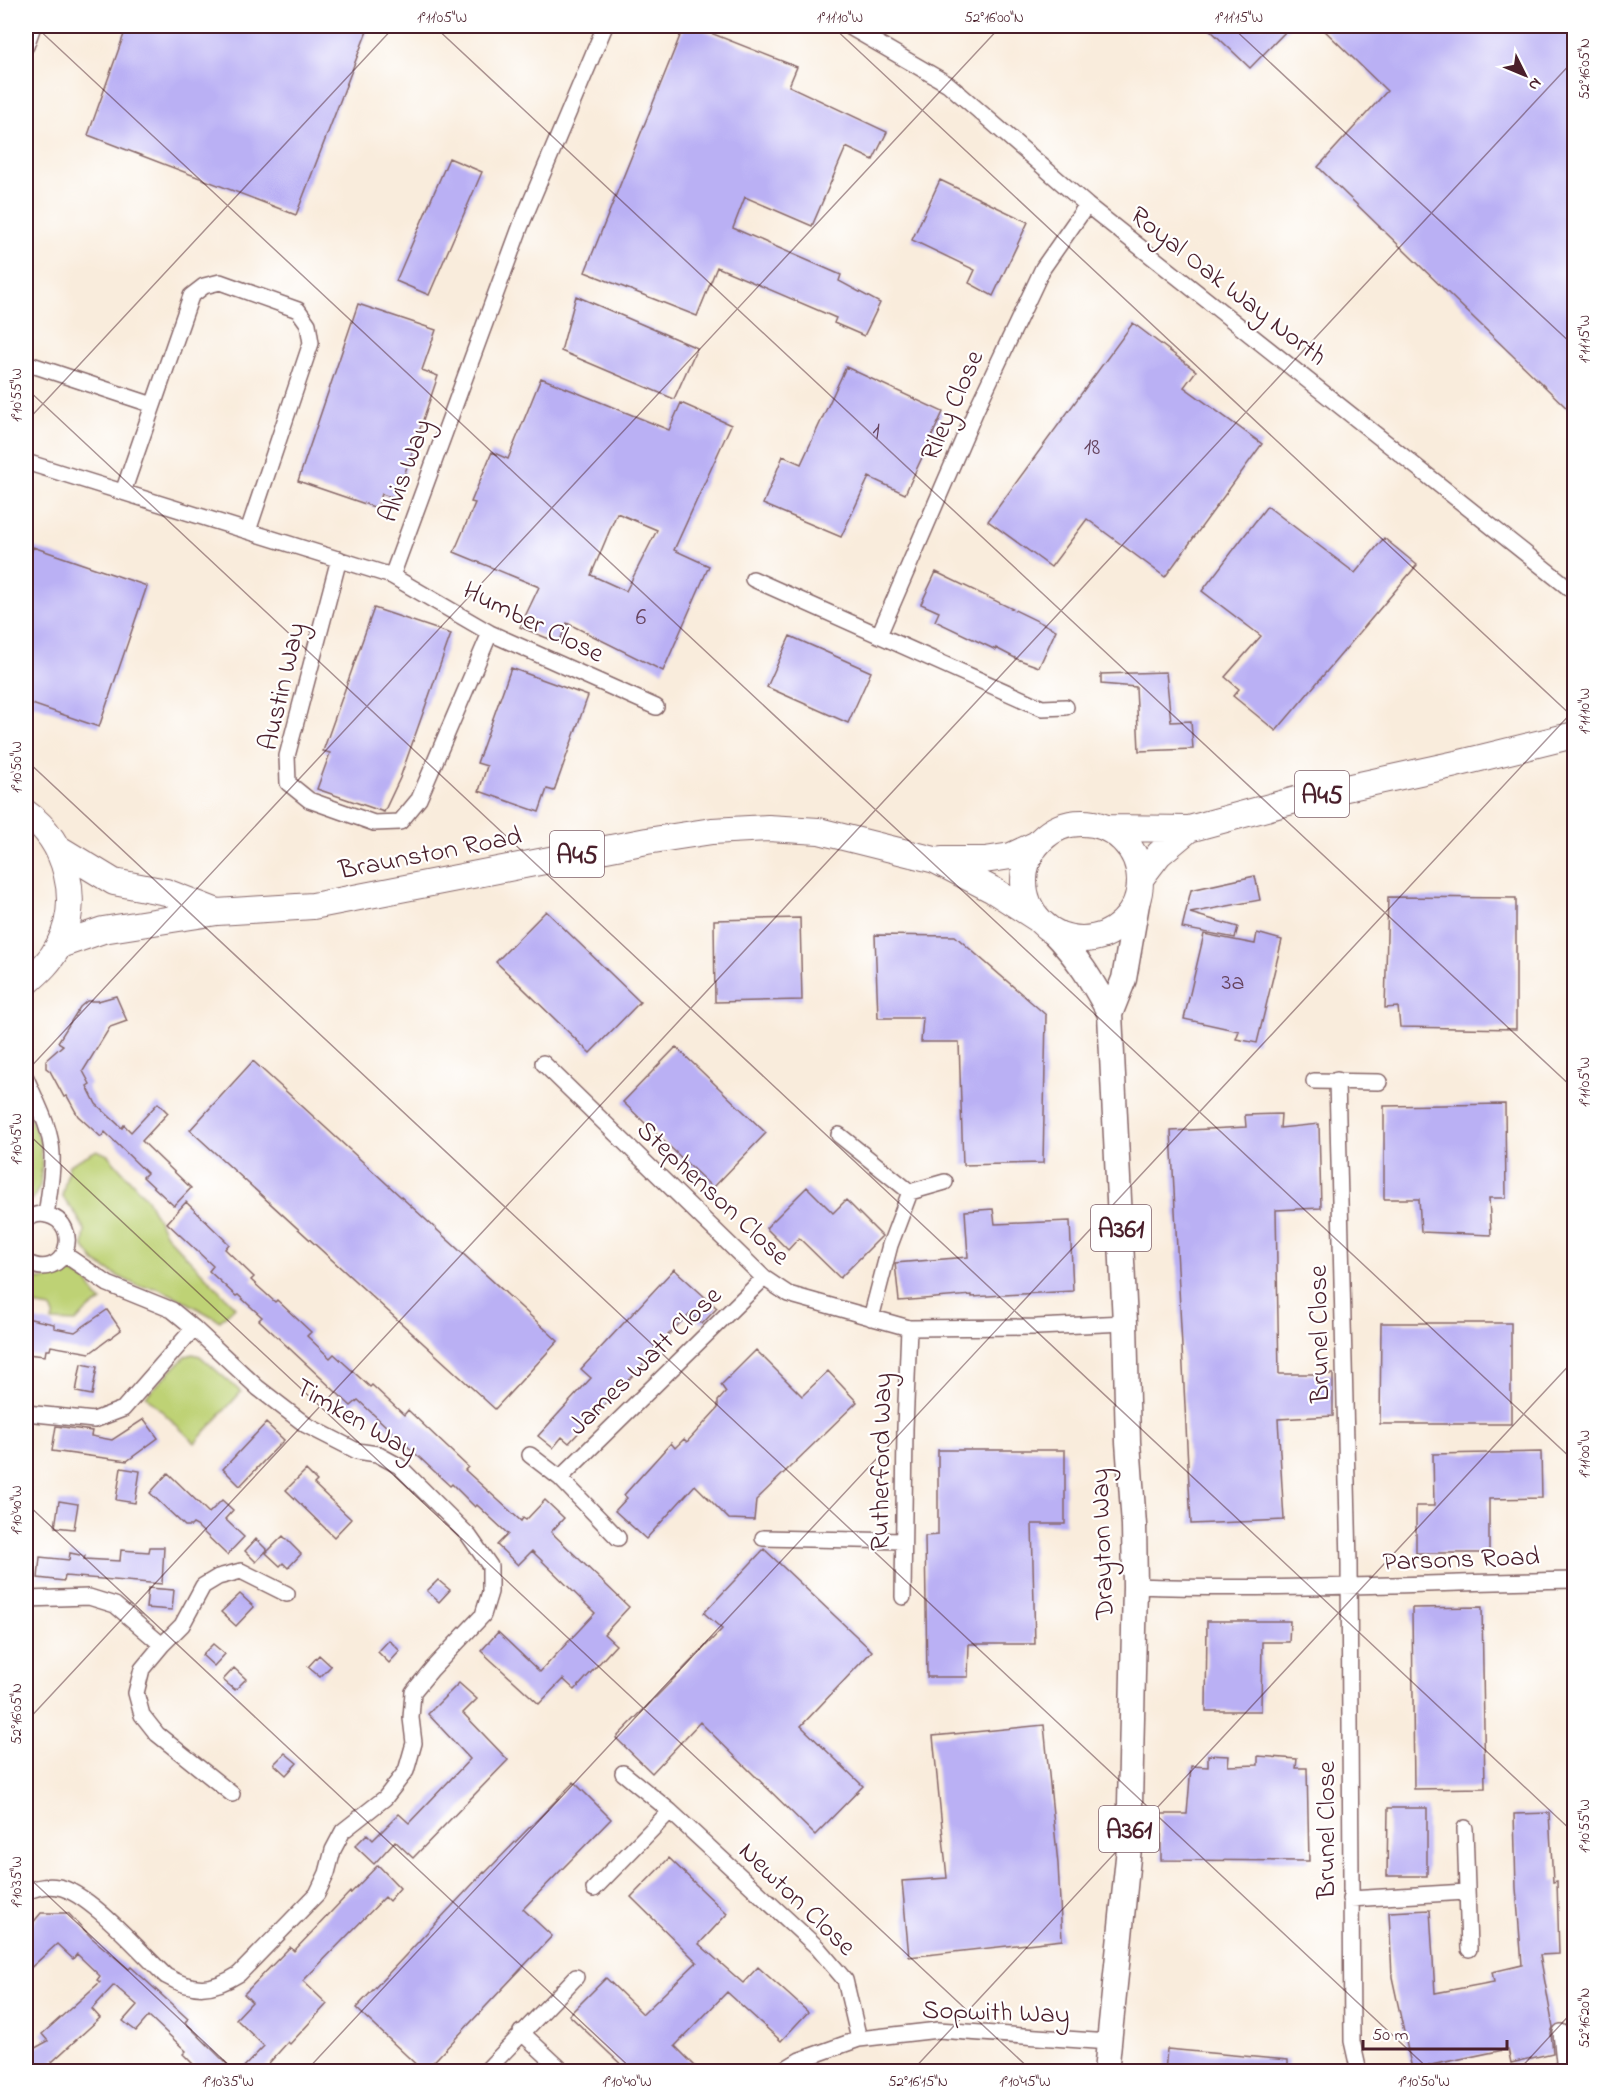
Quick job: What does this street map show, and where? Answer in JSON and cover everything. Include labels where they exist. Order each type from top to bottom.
[{"type":"highway","name":"A45","points":[[1106,828],[1189,828],[1314,795],[1575,735]]},
{"type":"highway","name":"A45","points":[[26,813],[46,832],[58,848]]},
{"type":"highway","name":"A45","points":[[1037,844],[1051,831],[1069,824],[1088,823],[1106,828],[1120,836],[1131,848],[1137,863],[1139,889]]},
{"type":"highway","name":"Braunston Road","points":[[60,945],[103,930],[217,912],[313,906],[646,841],[712,831],[768,828],[819,831],[936,860],[993,890],[1044,925]]},
{"type":"highway","name":"A45","points":[[1044,925],[1067,937],[1085,939],[1102,935],[1117,927],[1130,914],[1139,889],[1159,854],[1189,828]]},
{"type":"highway","name":"Braunston Road","points":[[936,860],[995,859],[1011,856],[1037,844]]},
{"type":"highway","points":[[1037,844],[1026,865],[1024,890],[1029,905],[1044,925]]},
{"type":"highway","name":"Braunston Road","points":[[58,848],[114,882],[166,892],[217,912]]},
{"type":"highway","points":[[26,983],[44,968],[60,945],[70,913],[69,879],[58,848]]},
{"type":"main road","name":"Drayton Way","points":[[1106,2072],[1129,1848],[1135,1586],[1110,1014],[1124,979],[1139,889]]},
{"type":"main road","name":"Drayton Way","points":[[1044,925],[1074,954],[1089,975],[1110,1014]]},
{"type":"street","points":[[26,46],[33,26]]},
{"type":"street","name":"Alvis Way","points":[[392,576],[521,225],[605,26]]},
{"type":"street","name":"Royal Oak Way North","points":[[848,26],[948,84],[1087,205],[1575,592]]},
{"type":"street","name":"Riley Close","points":[[879,635],[976,410],[1042,268],[1087,205]]},
{"type":"street","points":[[123,492],[191,296],[204,286],[220,282],[298,310],[308,324],[311,343],[248,531]]},
{"type":"street","points":[[26,363],[153,405]]},
{"type":"street","points":[[26,462],[392,576]]},
{"type":"street","name":"Austin Way","points":[[339,559],[287,756],[288,783],[309,800],[374,823],[400,822],[419,799],[490,633]]},
{"type":"street","name":"Humber Close","points":[[392,576],[490,633],[656,707]]},
{"type":"street","points":[[753,579],[1042,708],[1066,707]]},
{"type":"street","name":"Stephenson Close","points":[[543,1063],[764,1278],[788,1294],[909,1328],[1038,1327],[1125,1323]]},
{"type":"street","points":[[26,1078],[45,1123],[52,1151],[51,1186],[46,1215]]},
{"type":"street","name":"Brunel Close","points":[[1337,1080],[1349,1587],[1352,2041],[1359,2072]]},
{"type":"street","points":[[1314,1081],[1379,1082]]},
{"type":"street","points":[[839,1135],[910,1192]]},
{"type":"street","points":[[910,1192],[945,1182]]},
{"type":"street","points":[[871,1318],[890,1245],[910,1192]]},
{"type":"street","points":[[26,1220],[37,1214],[55,1218],[63,1226],[68,1244],[58,1261],[44,1267],[26,1262]]},
{"type":"street","name":"Timken Way","points":[[26,1892],[59,1887],[83,1898],[166,1976],[182,1985],[199,1988],[213,1987],[239,1974],[317,1894],[327,1873],[333,1850],[343,1831],[385,1798],[406,1771],[414,1743],[411,1718],[413,1692],[483,1615],[490,1592],[490,1566],[469,1536],[399,1466],[377,1454],[357,1450],[306,1425],[258,1388],[172,1310],[108,1284],[64,1254]]},
{"type":"street","name":"James Watt Close","points":[[560,1478],[764,1278]]},
{"type":"street","points":[[26,1413],[94,1420],[123,1409],[194,1328]]},
{"type":"street","name":"Rutherford Way","points":[[903,1597],[909,1328]]},
{"type":"street","points":[[530,1455],[560,1478],[618,1538]]},
{"type":"street","points":[[763,1538],[903,1541]]},
{"type":"street","points":[[231,1794],[157,1734],[142,1715],[136,1693],[142,1669],[182,1625],[203,1586],[218,1577],[241,1571],[287,1594]]},
{"type":"street","name":"Parsons Road","points":[[1349,1587],[1575,1580]]},
{"type":"street","points":[[1135,1586],[1349,1587]]},
{"type":"street","points":[[26,1599],[89,1598],[114,1605],[162,1645]]},
{"type":"street","name":"Newton Close","points":[[623,1773],[670,1811],[817,1947],[845,1980],[859,2039]]},
{"type":"street","points":[[594,1889],[670,1811]]},
{"type":"street","points":[[1465,1828],[1469,1949]]},
{"type":"street","points":[[1350,1899],[1466,1892]]},
{"type":"street","points":[[484,2072],[576,1977]]},
{"type":"street","name":"Sopwith Way","points":[[780,2072],[800,2060],[859,2039],[938,2030],[1109,2042]]},
{"type":"street","points":[[521,2032],[564,2072]]},
{"type":"street","points":[[1561,2032],[1565,2072]]},
{"type":"green space","points":[[28,1113],[40,1140],[42,1165],[40,1186],[33,1199],[26,1203],[26,1114]]},
{"type":"green space","points":[[97,1150],[108,1155],[147,1199],[166,1235],[235,1307],[220,1321],[157,1288],[138,1286],[116,1275],[95,1262],[83,1246],[85,1230],[62,1196],[69,1165]]},
{"type":"green space","points":[[71,1273],[87,1282],[96,1298],[102,1301],[86,1311],[76,1322],[52,1321],[54,1315],[51,1308],[26,1304],[26,1275],[42,1280]]},
{"type":"green space","points":[[193,1354],[200,1356],[241,1392],[195,1443],[146,1396],[186,1356]]},
{"type":"building","points":[[127,26],[369,26],[296,215],[88,135]]},
{"type":"building","points":[[684,26],[693,26],[797,67],[789,86],[887,132],[873,160],[846,147],[812,226],[745,197],[733,228],[841,275],[839,281],[880,303],[864,336],[834,323],[836,318],[717,267],[697,316],[585,272]]},
{"type":"building","points":[[1206,26],[1291,26],[1250,68]]},
{"type":"building","points":[[1320,26],[1575,26],[1575,416],[1318,167],[1387,91]]},
{"type":"building","points":[[449,158],[482,172],[429,295],[396,281]]},
{"type":"building","points":[[940,180],[1028,222],[993,296],[969,283],[975,270],[912,240]]},
{"type":"building","points":[[576,296],[697,348],[674,399],[561,351]]},
{"type":"building","points":[[358,304],[436,330],[422,370],[438,376],[396,499],[382,494],[377,508],[298,481]]},
{"type":"building","points":[[1133,323],[1196,371],[1184,387],[1262,444],[1165,577],[1087,519],[1051,567],[988,521]]},
{"type":"building","points":[[846,367],[943,412],[905,494],[869,477],[841,537],[763,504],[783,456],[801,464]]},
{"type":"building","points":[[541,378],[669,430],[681,403],[731,425],[674,550],[709,566],[663,671],[567,623],[559,643],[520,627],[539,587],[454,552],[475,503],[471,502],[492,452],[508,459]],"holes":[[[617,513],[657,530],[626,591],[591,575]]]},
{"type":"building","points":[[1267,506],[1355,573],[1384,538],[1417,565],[1276,731],[1233,696],[1239,689],[1225,677],[1261,636],[1202,591]]},
{"type":"building","points":[[33,547],[147,586],[99,727],[26,702],[26,570]]},
{"type":"building","points":[[936,572],[1056,630],[1039,667],[996,648],[996,650],[935,621],[939,612],[921,604]]},
{"type":"building","points":[[374,608],[451,634],[400,778],[384,812],[317,789],[330,753],[323,751]]},
{"type":"building","points":[[790,636],[871,672],[848,723],[767,687]]},
{"type":"building","points":[[511,668],[588,696],[554,791],[547,789],[539,812],[479,791],[487,766],[477,763]]},
{"type":"building","points":[[1166,672],[1171,722],[1191,721],[1193,749],[1139,751],[1136,687],[1101,684],[1101,674]]},
{"type":"building","points":[[1255,876],[1260,900],[1190,913],[1238,927],[1235,938],[1182,928],[1191,890]]},
{"type":"building","points":[[1388,897],[1516,898],[1516,1029],[1400,1027],[1398,1007],[1385,1008]]},
{"type":"building","points":[[546,911],[640,1002],[590,1053],[496,962]]},
{"type":"building","points":[[800,918],[802,1000],[715,1002],[714,920]]},
{"type":"building","points":[[1257,933],[1282,940],[1257,1043],[1236,1039],[1239,1031],[1184,1019],[1204,934],[1255,944]]},
{"type":"building","points":[[875,935],[955,936],[1046,1015],[1043,1163],[963,1165],[959,1042],[921,1042],[923,1018],[878,1018]]},
{"type":"building","points":[[116,996],[127,1021],[110,1027],[83,1071],[90,1084],[87,1086],[96,1104],[122,1128],[124,1125],[131,1132],[158,1103],[168,1113],[142,1141],[191,1188],[174,1206],[143,1177],[147,1173],[105,1132],[101,1137],[78,1116],[67,1096],[64,1097],[50,1071],[46,1068],[46,1060],[63,1045],[58,1042],[80,1007],[87,1001],[98,1001]]},
{"type":"building","points":[[676,1047],[766,1133],[713,1188],[623,1102]]},
{"type":"building","points":[[253,1061],[558,1341],[495,1409],[190,1130]]},
{"type":"building","points":[[1505,1104],[1506,1198],[1489,1198],[1491,1235],[1421,1232],[1419,1199],[1384,1199],[1384,1106]]},
{"type":"building","points":[[1281,1114],[1280,1128],[1319,1124],[1321,1208],[1276,1210],[1279,1374],[1333,1374],[1333,1416],[1278,1419],[1284,1520],[1191,1524],[1171,1131],[1246,1127],[1245,1115]]},
{"type":"building","points":[[807,1187],[833,1213],[846,1200],[882,1236],[840,1278],[799,1238],[788,1250],[766,1228]]},
{"type":"building","points":[[186,1202],[229,1244],[225,1249],[254,1277],[251,1280],[275,1302],[277,1300],[311,1332],[307,1336],[330,1358],[334,1354],[404,1415],[408,1410],[468,1467],[465,1470],[521,1521],[523,1518],[526,1520],[545,1500],[564,1518],[551,1532],[629,1607],[604,1634],[616,1645],[575,1690],[563,1679],[539,1704],[481,1651],[498,1632],[540,1672],[595,1613],[532,1551],[518,1565],[497,1545],[508,1534],[477,1505],[475,1507],[452,1484],[450,1486],[358,1400],[351,1406],[259,1320],[262,1317],[209,1271],[213,1266],[167,1223]]},
{"type":"building","points":[[993,1209],[995,1224],[1070,1221],[1073,1291],[972,1297],[972,1295],[899,1301],[895,1263],[968,1257],[965,1211]]},
{"type":"building","points":[[674,1269],[717,1308],[702,1324],[690,1313],[647,1356],[649,1358],[569,1443],[562,1437],[553,1448],[538,1436],[591,1378],[581,1369]]},
{"type":"building","points":[[107,1310],[121,1330],[90,1353],[51,1346],[50,1350],[46,1350],[45,1356],[26,1354],[26,1318],[54,1324],[54,1328],[75,1332]]},
{"type":"building","points":[[1381,1323],[1511,1323],[1511,1424],[1380,1424]]},
{"type":"building","points":[[756,1350],[802,1396],[828,1371],[857,1402],[756,1500],[754,1520],[729,1519],[695,1485],[646,1539],[615,1511],[627,1498],[624,1495],[671,1443],[675,1448],[684,1439],[687,1442],[718,1408],[718,1401],[726,1392],[721,1385]]},
{"type":"building","points":[[81,1364],[97,1367],[92,1395],[76,1392]]},
{"type":"building","points":[[144,1419],[158,1438],[127,1461],[52,1451],[56,1426],[92,1431],[91,1436],[112,1440]]},
{"type":"building","points":[[266,1423],[284,1440],[240,1486],[223,1469]]},
{"type":"building","points":[[938,1450],[1065,1450],[1065,1524],[1032,1524],[1035,1644],[969,1644],[968,1677],[927,1677],[925,1536],[938,1535]]},
{"type":"building","points":[[1541,1452],[1542,1498],[1489,1499],[1489,1553],[1416,1553],[1416,1506],[1434,1506],[1433,1454]]},
{"type":"building","points":[[121,1468],[140,1471],[135,1503],[116,1500]]},
{"type":"building","points":[[306,1470],[317,1481],[314,1484],[351,1519],[334,1537],[286,1490]]},
{"type":"building","points":[[168,1473],[209,1513],[222,1500],[233,1510],[225,1519],[244,1537],[227,1555],[197,1526],[193,1524],[185,1526],[150,1493]]},
{"type":"building","points":[[59,1501],[78,1504],[74,1529],[55,1527]]},
{"type":"building","points":[[283,1536],[301,1554],[288,1568],[283,1563],[280,1566],[266,1553]]},
{"type":"building","points":[[256,1539],[267,1550],[256,1562],[245,1551]]},
{"type":"building","points":[[150,1547],[164,1547],[162,1584],[65,1576],[64,1581],[38,1578],[40,1557],[69,1560],[70,1553],[85,1556],[84,1559],[120,1561],[121,1550],[149,1552]]},
{"type":"building","points":[[764,1549],[872,1651],[801,1726],[863,1786],[815,1835],[700,1722],[652,1773],[616,1738],[722,1629],[704,1613]]},
{"type":"building","points":[[438,1580],[450,1590],[439,1602],[427,1591]]},
{"type":"building","points":[[148,1588],[174,1590],[172,1610],[146,1608]]},
{"type":"building","points":[[240,1594],[254,1607],[236,1626],[221,1612]]},
{"type":"building","points":[[1482,1607],[1485,1788],[1414,1789],[1412,1608]]},
{"type":"building","points":[[1207,1621],[1290,1621],[1289,1642],[1262,1642],[1261,1711],[1206,1711]]},
{"type":"building","points":[[389,1640],[400,1651],[389,1663],[378,1652]]},
{"type":"building","points":[[213,1644],[225,1654],[214,1666],[202,1655]]},
{"type":"building","points":[[319,1655],[331,1666],[320,1677],[308,1667]]},
{"type":"building","points":[[234,1668],[246,1679],[235,1690],[223,1680]]},
{"type":"building","points":[[459,1683],[477,1699],[463,1713],[508,1760],[413,1858],[395,1841],[374,1864],[355,1846],[367,1834],[373,1840],[399,1814],[409,1823],[470,1759],[428,1714]]},
{"type":"building","points":[[1044,1725],[1058,1864],[1062,1940],[909,1957],[902,1881],[947,1878],[933,1736]]},
{"type":"building","points":[[285,1753],[297,1763],[286,1775],[274,1764]]},
{"type":"building","points":[[1208,1755],[1229,1756],[1228,1766],[1258,1765],[1258,1756],[1297,1759],[1296,1768],[1307,1768],[1309,1861],[1161,1860],[1161,1814],[1187,1814],[1191,1766],[1208,1767]]},
{"type":"building","points":[[574,1782],[611,1819],[523,1909],[552,1936],[424,2072],[356,2008],[484,1872]]},
{"type":"building","points":[[1388,1808],[1427,1808],[1427,1876],[1387,1876]]},
{"type":"building","points":[[1549,1813],[1553,1882],[1557,1881],[1559,1954],[1540,1955],[1553,2027],[1551,2033],[1553,2053],[1511,2063],[1508,2049],[1412,2069],[1392,1977],[1389,1912],[1430,1910],[1435,1993],[1494,1982],[1492,1972],[1522,1965],[1516,1888],[1514,1814]]},
{"type":"building","points":[[669,1858],[727,1914],[699,1944],[743,1983],[758,1967],[808,2012],[781,2041],[727,1992],[675,2046],[701,2072],[629,2072],[569,2015],[606,1978],[643,2014],[697,1962],[631,1897]]},
{"type":"building","points":[[378,1865],[400,1888],[389,1901],[385,1897],[303,1981],[327,2004],[261,2072],[239,2072],[264,2046],[236,2019],[252,2002],[244,1994],[290,1947],[294,1951]]},
{"type":"building","points":[[41,1913],[68,1913],[92,1938],[129,1969],[131,1967],[188,2019],[185,2022],[235,2072],[201,2072],[183,2054],[186,2051],[149,2016],[136,2031],[123,2021],[137,2005],[114,1985],[92,2009],[100,2018],[52,2062],[57,2072],[29,2072],[26,2066],[26,2053],[48,2041],[42,2034],[100,1982],[97,1980],[100,1976],[77,1954],[73,1959],[57,1944],[26,1972],[26,1931]]},
{"type":"building","points":[[1167,2049],[1288,2060],[1288,2072],[1165,2072]]}]
